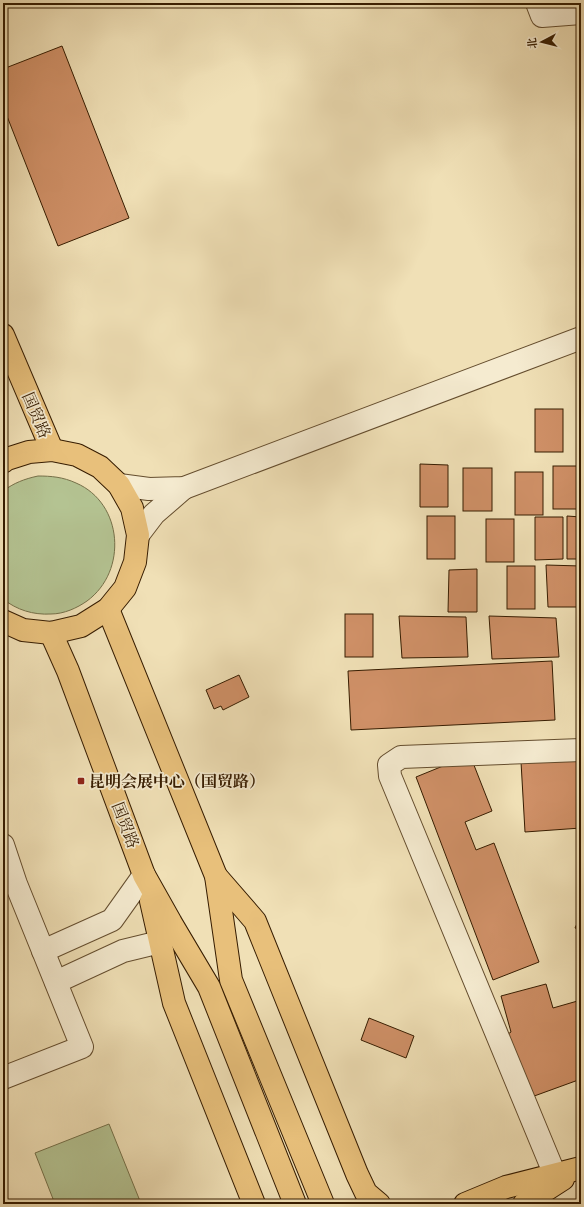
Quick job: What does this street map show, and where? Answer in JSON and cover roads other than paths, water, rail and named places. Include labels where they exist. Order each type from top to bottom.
[{"type":"main road","name":"国贸路","points":[[3,335],[52,450]]},
{"type":"main road","points":[[3,462],[29,452],[52,450],[77,455],[100,467],[119,485],[132,508],[138,535],[136,562],[125,588],[108,609],[81,626],[51,633],[23,630],[3,621]]},
{"type":"main road","points":[[108,609],[216,876],[232,980],[323,1204]]},
{"type":"main road","name":"国贸路","points":[[51,633],[68,671],[144,875],[209,987],[295,1204]]},
{"type":"main road","points":[[144,875],[174,1003],[254,1204]]},
{"type":"main road","points":[[216,876],[255,921],[357,1174],[366,1192],[379,1204]]},
{"type":"main road","points":[[465,1204],[506,1187],[579,1169]]},
{"type":"main road","points":[[524,1204],[579,1169]]},
{"type":"street","points":[[537,3],[542,16],[581,13]]},
{"type":"street","points":[[119,485],[148,489],[184,488],[581,338]]},
{"type":"street","points":[[138,535],[154,514],[184,488]]},
{"type":"street","points":[[555,1175],[390,776],[390,765],[401,757],[581,750]]},
{"type":"street","points":[[3,845],[10,886],[43,951],[82,1047],[3,1078]]},
{"type":"street","points":[[43,951],[112,920],[144,875]]},
{"type":"street","points":[[56,982],[123,951],[160,942]]},
{"type":"place","name":"昆明会展中心（国贸路）","points":[[81,781]]}]
